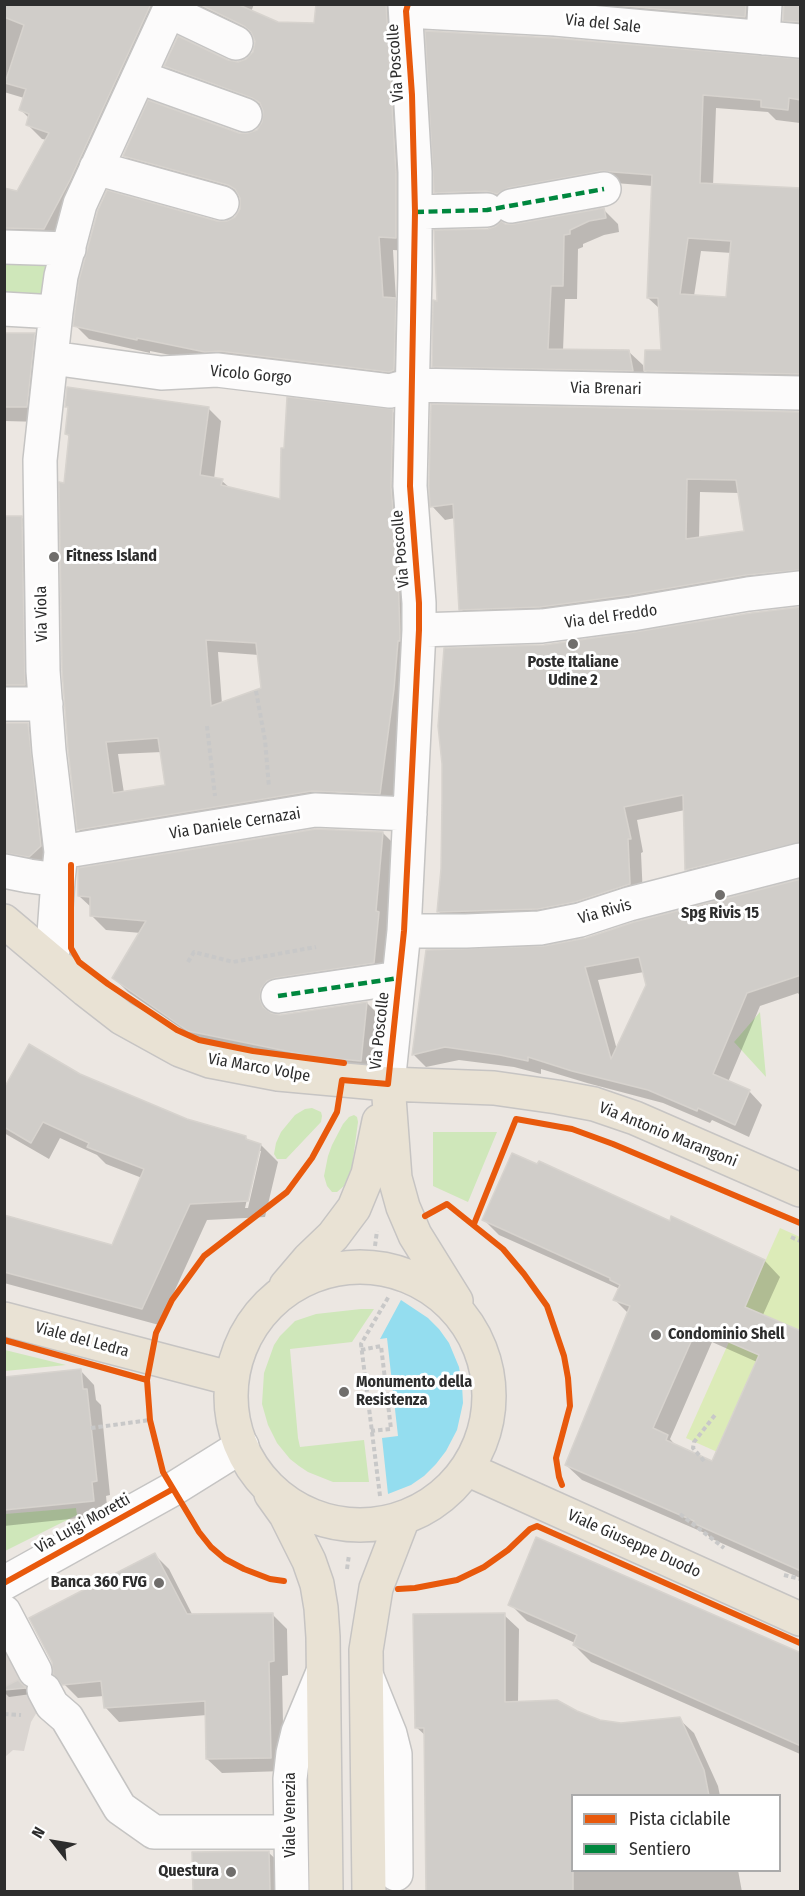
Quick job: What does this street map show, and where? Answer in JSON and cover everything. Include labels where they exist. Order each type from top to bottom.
[{"type":"main road","name":"Via Marco Volpe","points":[[4,921],[122,1018],[180,1050],[210,1061],[244,1069],[388,1084]]},
{"type":"main road","name":"Via Antonio Marangoni","points":[[388,1084],[494,1088],[594,1104],[635,1118],[801,1190]]},
{"type":"main road","points":[[388,1084],[395,1178],[403,1207],[415,1234],[474,1334],[484,1359],[489,1399],[486,1428],[466,1469],[437,1500],[422,1510],[403,1518],[350,1525],[321,1519],[284,1500],[258,1475],[242,1446],[233,1422],[229,1378],[245,1338],[269,1306],[309,1259],[333,1236],[354,1208],[368,1174],[388,1084]]},
{"type":"main road","points":[[269,1306],[292,1287],[313,1276],[342,1269],[372,1268],[395,1272],[420,1281],[437,1292],[460,1314],[474,1334]]},
{"type":"main road","name":"Viale del Ledra","points":[[4,1319],[229,1378]]},
{"type":"main road","name":"Viale Giuseppe Duodo","points":[[466,1469],[801,1619]]},
{"type":"main road","name":"Viale Venezia","points":[[258,1475],[286,1515],[305,1552],[317,1584],[321,1608],[326,1892]]},
{"type":"main road","points":[[369,1892],[366,1650],[376,1588],[403,1518]]},
{"type":"street","points":[[763,38],[765,4]]},
{"type":"street","name":"Via del Sale","points":[[406,6],[801,41]]},
{"type":"street","name":"Via Poscolle","points":[[388,1084],[405,931],[419,630],[410,486],[415,212],[412,95],[406,6]]},
{"type":"street","points":[[170,8],[236,43]]},
{"type":"street","name":"Via Viola","points":[[59,866],[46,704],[41,589],[40,460],[56,312],[61,276],[80,204],[170,8]]},
{"type":"street","points":[[139,77],[245,115]]},
{"type":"street","points":[[96,168],[222,203]]},
{"type":"street","points":[[415,212],[499,208],[604,189]]},
{"type":"street","points":[[4,247],[69,249]]},
{"type":"street","points":[[4,309],[56,312]]},
{"type":"street","name":"Vicolo Gorgo","points":[[52,358],[161,373],[217,370],[390,391],[412,385]]},
{"type":"street","name":"Via Brenari","points":[[412,385],[801,393]]},
{"type":"street","name":"Via del Freddo","points":[[419,630],[542,626],[801,588]]},
{"type":"street","points":[[4,704],[46,704]]},
{"type":"street","name":"Via Daniele Cernazai","points":[[59,866],[218,826],[315,810],[410,814]]},
{"type":"street","name":"Via Rivis","points":[[405,931],[540,928],[580,920],[629,904],[801,860]]},
{"type":"street","points":[[4,870],[29,876],[59,866],[52,961]]},
{"type":"street","name":"Via Poscolle","points":[[278,996],[399,978]]},
{"type":"street","name":"Via Luigi Moretti","points":[[5,1590],[242,1446]]},
{"type":"street","points":[[5,1590],[40,1681],[52,1705],[67,1718],[120,1809],[154,1832],[291,1832]]},
{"type":"street","name":"Viale Venezia","points":[[292,1892],[290,1779],[293,1753],[302,1723],[323,1672]]},
{"type":"street","points":[[367,1677],[390,1734],[395,1754],[396,1883]]},
{"type":"street","points":[[368,1810],[385,1840],[396,1883]]},
{"type":"path","points":[[256,691],[265,740],[272,818]]},
{"type":"path","points":[[207,726],[218,826]]},
{"type":"path","points":[[188,962],[194,952],[233,962],[316,947]]},
{"type":"path","points":[[375,1246],[377,1230]]},
{"type":"path","points":[[791,1237],[801,1241]]},
{"type":"path","points":[[380,1496],[361,1344],[389,1296]]},
{"type":"path","points":[[361,1350],[381,1346],[392,1429],[371,1431]]},
{"type":"path","points":[[149,1411],[152,1429]]},
{"type":"path","points":[[704,1461],[693,1448],[694,1442],[715,1415]]},
{"type":"path","points":[[91,1428],[150,1420]]},
{"type":"path","points":[[680,1514],[725,1548]]},
{"type":"path","points":[[781,1575],[801,1578]]},
{"type":"green space","points":[[4,247],[69,249],[56,312],[5,309]]},
{"type":"green space","points":[[760,1012],[766,1077],[734,1042]]},
{"type":"green space","points":[[312,1108],[321,1112],[321,1122],[286,1159],[277,1159],[274,1154],[281,1132],[295,1115]]},
{"type":"green space","points":[[354,1115],[358,1122],[352,1167],[344,1186],[337,1192],[332,1192],[324,1176],[328,1156],[343,1124]]},
{"type":"green space","points":[[433,1132],[497,1132],[468,1202],[433,1186]]},
{"type":"green space","points":[[780,1228],[800,1237],[800,1489],[686,1438]]},
{"type":"green space","points":[[374,1309],[352,1342],[290,1349],[300,1447],[364,1440],[369,1482],[333,1482],[299,1466],[277,1443],[268,1425],[262,1404],[264,1373],[274,1345],[295,1321],[316,1314]]},
{"type":"green space","points":[[5,1350],[66,1365],[5,1371]]},
{"type":"green space","points":[[76,1508],[77,1515],[5,1551],[5,1514]]},
{"type":"shaded area","points":[[4,1643],[41,1710],[31,1722],[24,1751],[13,1750],[5,1757]]},
{"type":"water","points":[[401,1300],[428,1318],[449,1343],[459,1367],[463,1403],[457,1430],[436,1464],[411,1485],[388,1494],[382,1438],[398,1436],[387,1338],[380,1339]]},
{"type":"building","points":[[4,4],[151,4],[70,180],[44,229],[4,228],[4,188],[17,191],[49,133],[26,125],[29,114],[19,110],[26,89],[5,83],[24,25],[4,17]]},
{"type":"building","points":[[199,4],[237,4],[278,22],[314,23],[316,4],[386,4],[396,173],[396,238],[379,237],[383,297],[396,298],[394,370],[389,372],[219,351],[205,352],[73,326],[79,280],[98,210],[107,190],[217,221],[227,221],[235,217],[240,209],[240,198],[235,189],[228,185],[123,156],[148,100],[239,133],[257,130],[262,122],[263,111],[260,103],[252,98],[164,66],[178,36],[228,60],[238,62],[246,59],[253,52],[255,41],[251,32],[244,26]]},
{"type":"building","points":[[603,4],[746,4],[745,17]]},
{"type":"building","points":[[784,4],[801,4],[801,22],[783,21]]},
{"type":"building","points":[[425,31],[554,38],[801,59],[801,100],[789,98],[788,110],[761,107],[761,100],[703,95],[700,183],[801,188],[801,374],[644,371],[645,350],[661,350],[658,298],[647,298],[652,175],[601,171],[508,188],[497,194],[486,191],[434,193]],"holes":[[[688,238],[731,241],[726,297],[680,294]]]},
{"type":"building","points":[[604,208],[606,218],[589,221],[570,230],[570,234],[564,235],[563,286],[551,286],[548,349],[629,350],[633,371],[432,367],[433,300],[437,301],[434,230],[488,229],[501,221],[505,224],[514,224]]},
{"type":"building","points":[[4,333],[35,333],[27,407],[4,407]]},
{"type":"building","points":[[67,387],[209,407],[200,475],[223,479],[221,485],[280,499],[281,448],[284,448],[287,397],[393,409],[391,487],[398,569],[400,641],[398,641],[380,794],[312,791],[77,830],[62,670],[59,482],[64,483],[69,435],[65,434],[68,407],[65,407]],"holes":[[[206,640],[256,643],[261,688],[211,706]],[[158,738],[165,785],[113,793],[106,742]]]},
{"type":"building","points":[[431,404],[801,412],[801,570],[746,575],[629,595],[540,607],[459,610],[453,504],[430,507]],"holes":[[[687,479],[736,480],[744,531],[686,539]]]},
{"type":"building","points":[[4,516],[22,516],[25,685],[4,685]]},
{"type":"building","points":[[801,607],[801,842],[685,870],[683,795],[624,807],[631,839],[628,839],[630,884],[575,902],[538,909],[437,912],[441,869],[442,800],[442,764],[438,726],[444,648],[544,645]]},
{"type":"building","points":[[4,723],[28,723],[41,846],[29,857],[4,853]]},
{"type":"building","points":[[316,829],[383,832],[374,963],[275,978],[267,981],[261,989],[260,999],[263,1007],[271,1013],[280,1015],[367,1002],[361,1061],[307,1056],[188,1031],[112,978],[146,921],[90,916],[90,897],[78,896],[78,868]]},
{"type":"building","points":[[801,879],[801,975],[747,993],[713,1074],[750,1090],[735,1125],[698,1108],[697,1111],[648,1090],[572,1071],[528,1057],[528,1061],[445,1047],[412,1055],[426,950],[544,946],[586,938],[634,922]],"holes":[[[639,957],[646,985],[611,1059],[585,967]]]},
{"type":"building","points":[[29,1044],[80,1074],[187,1119],[246,1136],[246,1139],[261,1144],[248,1201],[190,1204],[142,1309],[4,1272],[4,1215],[112,1245],[144,1169],[87,1147],[89,1143],[43,1122],[31,1143],[4,1127],[4,1088]]},
{"type":"building","name":"Condominio Shell","points":[[512,1153],[537,1164],[539,1161],[670,1221],[671,1216],[765,1260],[745,1307],[801,1331],[801,1571],[565,1465],[630,1306],[613,1300],[620,1285],[610,1278],[482,1220]],"holes":[[[697,1328],[759,1355],[712,1461],[666,1440],[668,1435],[653,1428]]]},
{"type":"building","points":[[81,1369],[83,1389],[87,1389],[97,1481],[92,1482],[94,1501],[4,1510],[4,1377]]},
{"type":"building","points":[[536,1537],[801,1653],[801,1746],[573,1645],[577,1635],[508,1605]]},
{"type":"building","points":[[155,1553],[187,1614],[273,1613],[274,1661],[269,1662],[271,1758],[206,1759],[205,1701],[104,1708],[101,1681],[62,1685],[53,1674],[52,1662],[29,1618]]},
{"type":"building","points":[[505,1613],[505,1702],[557,1700],[600,1720],[621,1723],[680,1717],[704,1770],[709,1794],[571,1794],[573,1892],[426,1892],[424,1728],[415,1728],[413,1614]]},
{"type":"building","points":[[18,1680],[26,1688],[4,1690],[4,1687]]},
{"type":"building","name":"Questura","points":[[269,1851],[270,1892],[193,1892],[192,1852]]},
{"type":"marked path","points":[[415,212],[487,210],[604,189]]},
{"type":"marked path","points":[[278,996],[399,978]]},
{"type":"cycle path","points":[[284,1581],[270,1579],[225,1559],[199,1532],[163,1472],[150,1420],[147,1380],[156,1333],[172,1300],[204,1256],[287,1192],[312,1158],[337,1112],[342,1080],[388,1084],[404,931],[419,630],[410,486],[415,212],[412,95],[406,11],[408,4]]},
{"type":"cycle path","points":[[71,865],[71,948],[79,962],[108,984],[177,1030],[199,1040],[253,1051],[344,1063]]},
{"type":"cycle path","points":[[474,1224],[516,1119],[572,1129],[613,1144],[800,1223]]},
{"type":"cycle path","points":[[425,1216],[447,1204],[503,1249],[547,1306],[564,1356],[568,1378],[570,1406],[556,1458],[562,1485]]},
{"type":"cycle path","points":[[4,1340],[147,1380]]},
{"type":"cycle path","points":[[4,1583],[173,1489]]},
{"type":"cycle path","points":[[398,1589],[457,1580],[484,1567],[508,1550],[530,1529],[537,1526],[800,1643]]},
{"type":"place","name":"Fitness Island","points":[[54,557]]},
{"type":"place","name":"Poste Italiane Udine 2","points":[[573,644]]},
{"type":"place","name":"Spg Rivis 15","points":[[720,895]]},
{"type":"place","name":"Condominio Shell","points":[[656,1335]]},
{"type":"place","name":"Monumento della Resistenza","points":[[344,1392]]},
{"type":"place","name":"Banca 360 FVG","points":[[159,1583]]},
{"type":"place","name":"Questura","points":[[231,1872]]}]
